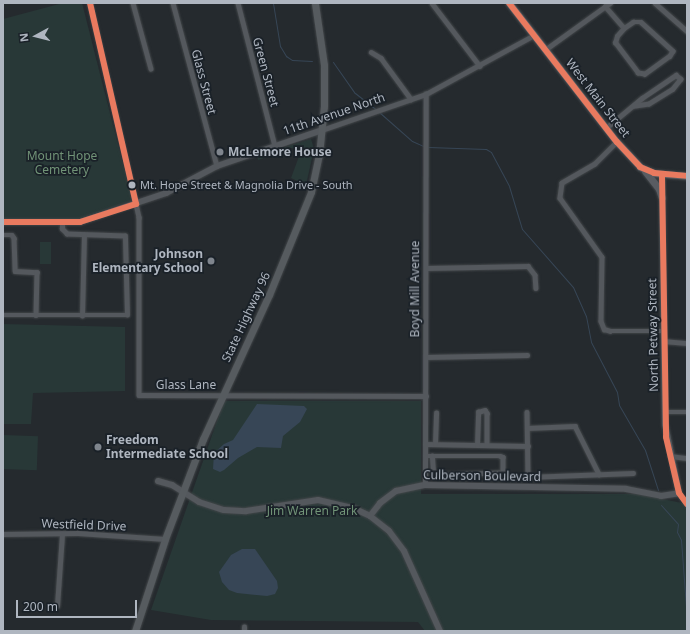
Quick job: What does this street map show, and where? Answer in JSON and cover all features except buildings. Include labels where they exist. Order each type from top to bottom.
[{"type":"main road","name":"State Highway 96","points":[[136,631],[165,539],[182,493],[222,395],[297,230],[311,192],[322,130],[324,65],[315,3]]},
{"type":"main road","name":"West Main Street","points":[[509,3],[617,142],[640,167],[662,175],[687,176]]},
{"type":"main road","points":[[640,167],[653,180],[662,198]]},
{"type":"street","points":[[92,3],[136,204]]},
{"type":"street","points":[[133,3],[151,69]]},
{"type":"street","name":"Glass Street","points":[[173,3],[217,166]]},
{"type":"street","name":"Green Street","points":[[238,3],[275,146]]},
{"type":"street","points":[[432,3],[480,66]]},
{"type":"street","points":[[655,3],[687,30]]},
{"type":"street","points":[[546,49],[608,4],[624,28]]},
{"type":"street","points":[[633,22],[641,22],[673,51],[670,56],[645,74],[638,73],[616,43],[617,36],[624,28],[633,22]]},
{"type":"street","name":"11th Avenue North","points":[[3,222],[62,224],[80,222],[136,204],[166,193],[217,166],[426,94],[480,66],[534,35]]},
{"type":"street","points":[[371,52],[381,58],[411,99]]},
{"type":"street","points":[[606,128],[634,106],[676,75],[681,79],[673,89],[649,104],[634,106]]},
{"type":"street","name":"Boyd Mill Avenue","points":[[425,485],[426,94]]},
{"type":"street","points":[[617,142],[595,164],[562,183],[560,198],[602,257],[601,321],[604,329],[663,331]]},
{"type":"street","name":"North Petway Street","points":[[662,175],[665,412],[670,456],[679,494]]},
{"type":"street","name":"Glass Lane","points":[[136,204],[140,230],[138,395],[426,396]]},
{"type":"street","points":[[3,315],[127,315],[128,239],[125,236],[67,234],[62,229],[62,224]]},
{"type":"street","points":[[3,235],[12,235],[14,238],[14,272],[37,272],[36,315]]},
{"type":"street","points":[[82,316],[84,235]]},
{"type":"street","points":[[426,268],[528,266],[535,275],[536,288]]},
{"type":"street","points":[[663,341],[687,343]]},
{"type":"street","points":[[426,357],[527,355]]},
{"type":"street","points":[[477,445],[478,412],[485,410],[487,413],[487,445]]},
{"type":"street","points":[[435,444],[436,412]]},
{"type":"street","points":[[527,412],[528,477],[633,473]]},
{"type":"street","points":[[665,412],[687,412]]},
{"type":"street","points":[[528,428],[575,426],[599,474]]},
{"type":"street","points":[[425,444],[528,446]]},
{"type":"street","points":[[425,456],[432,456],[500,456],[503,457],[503,473],[438,475],[433,472],[432,456]]},
{"type":"street","points":[[670,456],[687,458]]},
{"type":"street","points":[[158,481],[172,484],[182,493],[200,502],[232,511],[318,500],[350,506],[370,516],[389,531],[404,551],[440,631]]},
{"type":"street","name":"Culberson Boulevard","points":[[370,516],[380,503],[396,491],[425,485],[611,489],[661,496],[679,494]]},
{"type":"street","points":[[679,494],[687,504]]},
{"type":"street","name":"Westfield Drive","points":[[3,534],[62,534],[165,539]]},
{"type":"street","points":[[57,606],[62,534]]},
{"type":"green space","name":"Mount Hope Cemetery","points":[[63,3],[82,3],[132,200],[72,223],[3,220],[3,19]]},
{"type":"green space","points":[[311,139],[314,149],[306,185],[291,178],[301,151],[288,147],[287,150],[258,160],[257,156]]},
{"type":"green space","points":[[40,242],[51,242],[51,264],[40,264]]},
{"type":"green space","points":[[3,324],[125,327],[125,391],[33,393],[31,424],[3,424]]},
{"type":"green space","name":"Jim Warren Park","points":[[224,401],[421,401],[421,494],[637,494],[687,504],[687,631],[425,631],[418,622],[211,620],[151,610]]},
{"type":"green space","points":[[3,435],[38,436],[37,470],[3,469]]},
{"type":"water","points":[[257,404],[304,406],[307,409],[300,422],[283,436],[281,448],[257,447],[238,458],[220,472],[213,469],[214,453],[224,444],[233,440]]},
{"type":"water","points":[[242,549],[255,549],[277,581],[278,588],[275,594],[267,596],[237,593],[229,590],[222,582],[219,572],[231,555]]},
{"type":"waterway","points":[[273,3],[280,46],[286,56],[292,60],[312,61]]},
{"type":"waterway","points":[[333,62],[355,93],[377,110]]},
{"type":"waterway","points":[[379,112],[412,141],[423,146]]},
{"type":"waterway","points":[[428,147],[486,149],[491,152],[509,186],[522,229],[573,287],[586,316],[591,342],[617,392],[619,405],[645,450],[658,490]]},
{"type":"waterway","points":[[661,505],[678,524],[677,532],[681,540],[687,620]]},
{"type":"transit line","points":[[90,3],[136,204]]},
{"type":"transit line","points":[[509,3],[617,142],[640,167],[654,173],[687,176]]},
{"type":"transit line","points":[[662,175],[666,437],[679,493],[687,504]]},
{"type":"transit line","points":[[3,222],[80,222],[136,204]]},
{"type":"place","name":"McLemore House","points":[[220,152]]},
{"type":"place","name":"Mt. Hope Street & Magnolia Drive - South","points":[[132,185]]},
{"type":"place","name":"Johnson Elementary School","points":[[211,261]]},
{"type":"place","name":"Freedom Intermediate School","points":[[98,447]]}]
